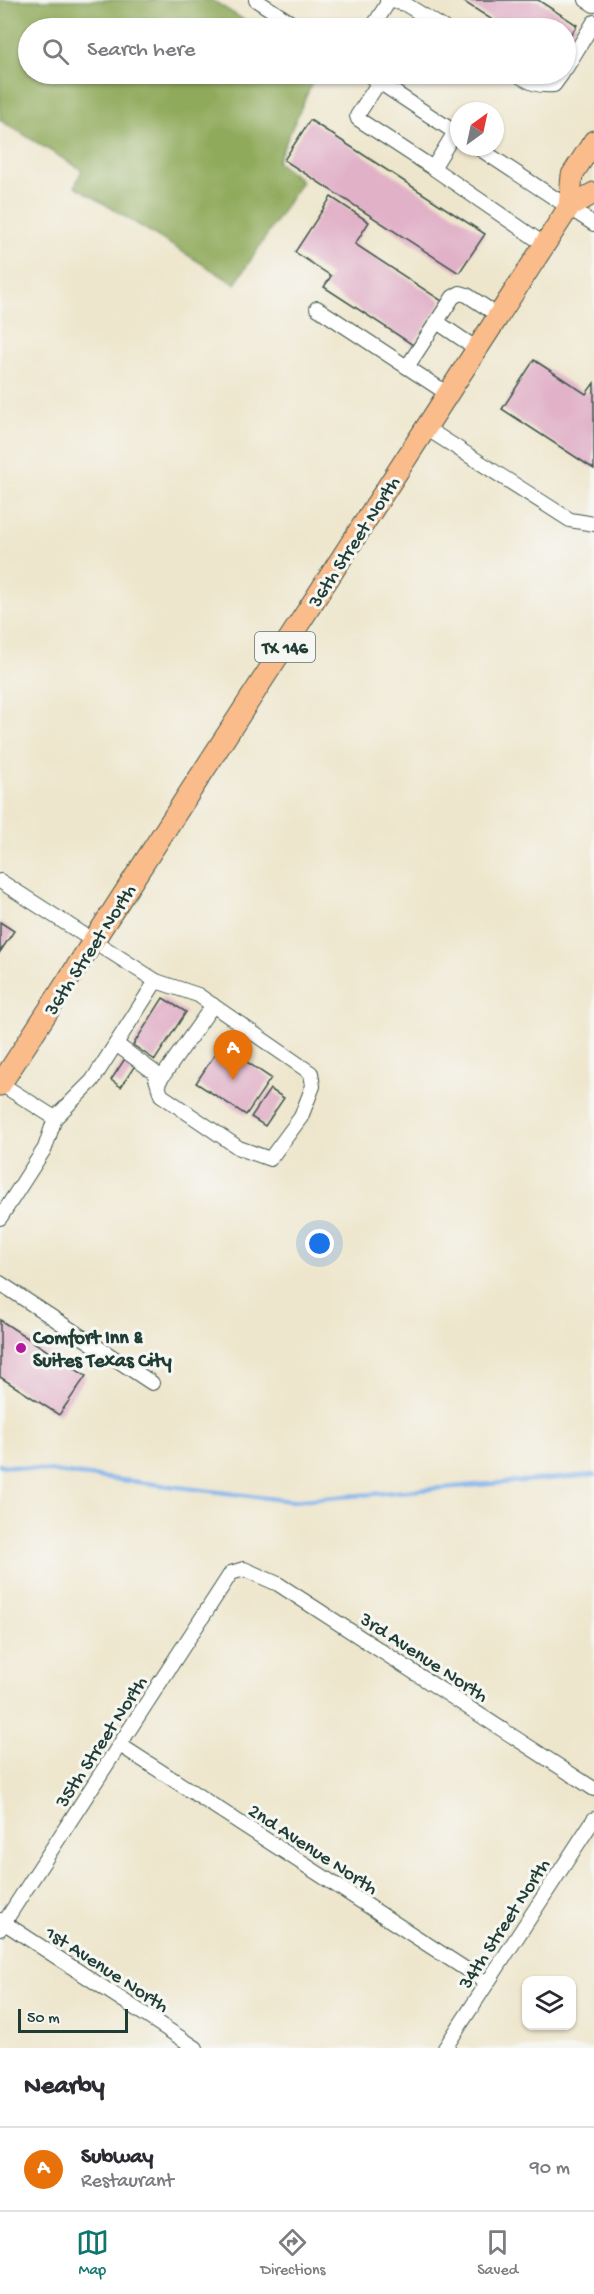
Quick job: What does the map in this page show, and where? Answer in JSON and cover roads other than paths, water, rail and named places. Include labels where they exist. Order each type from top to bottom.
[{"type":"highway","name":"TX 146","points":[[569,207],[572,175],[594,141]]},
{"type":"highway","name":"TX 146","points":[[569,207],[594,193]]},
{"type":"highway","name":"36th Street North","points":[[0,1085],[569,207]]},
{"type":"street","points":[[256,0],[284,18]]},
{"type":"street","points":[[586,0],[594,5]]},
{"type":"street","points":[[378,18],[388,1],[405,4],[428,18]]},
{"type":"street","points":[[576,52],[594,22]]},
{"type":"street","points":[[378,84],[357,116],[358,119],[544,245]]},
{"type":"street","points":[[382,84],[450,129]]},
{"type":"street","points":[[533,84],[554,86],[555,84]]},
{"type":"street","points":[[433,168],[450,144]]},
{"type":"street","points":[[491,156],[594,224]]},
{"type":"street","points":[[407,367],[453,297],[460,293],[467,295],[499,316]]},
{"type":"street","points":[[318,308],[448,394]]},
{"type":"street","points":[[437,322],[477,349]]},
{"type":"street","points":[[426,428],[570,520],[594,524]]},
{"type":"street","points":[[0,881],[156,981],[198,995],[311,1073],[313,1086],[301,1117],[270,1159],[239,1148],[161,1095],[154,1072],[116,1044]]},
{"type":"street","points":[[0,1218],[45,1148],[55,1118],[92,1082],[156,981]]},
{"type":"street","points":[[158,1083],[213,1005]]},
{"type":"street","points":[[0,1085],[55,1118]]},
{"type":"street","points":[[0,1283],[152,1383]]},
{"type":"street","name":"3rd Avenue North","points":[[231,1573],[244,1569],[278,1584],[594,1789]]},
{"type":"street","name":"35th Street North","points":[[1,1924],[231,1573]]},
{"type":"street","name":"2nd Avenue North","points":[[120,1745],[487,1983]]},
{"type":"street","name":"34th Street North","points":[[445,2048],[594,1819]]},
{"type":"street","name":"1st Avenue North","points":[[1,1924],[196,2048]]},
{"type":"waterway","points":[[0,1465],[291,1501],[594,1475]]},
{"type":"place","name":"Subway","points":[[233,1080]]},
{"type":"place","name":"Comfort Inn & Suites Texas City","points":[[21,1348]]}]
